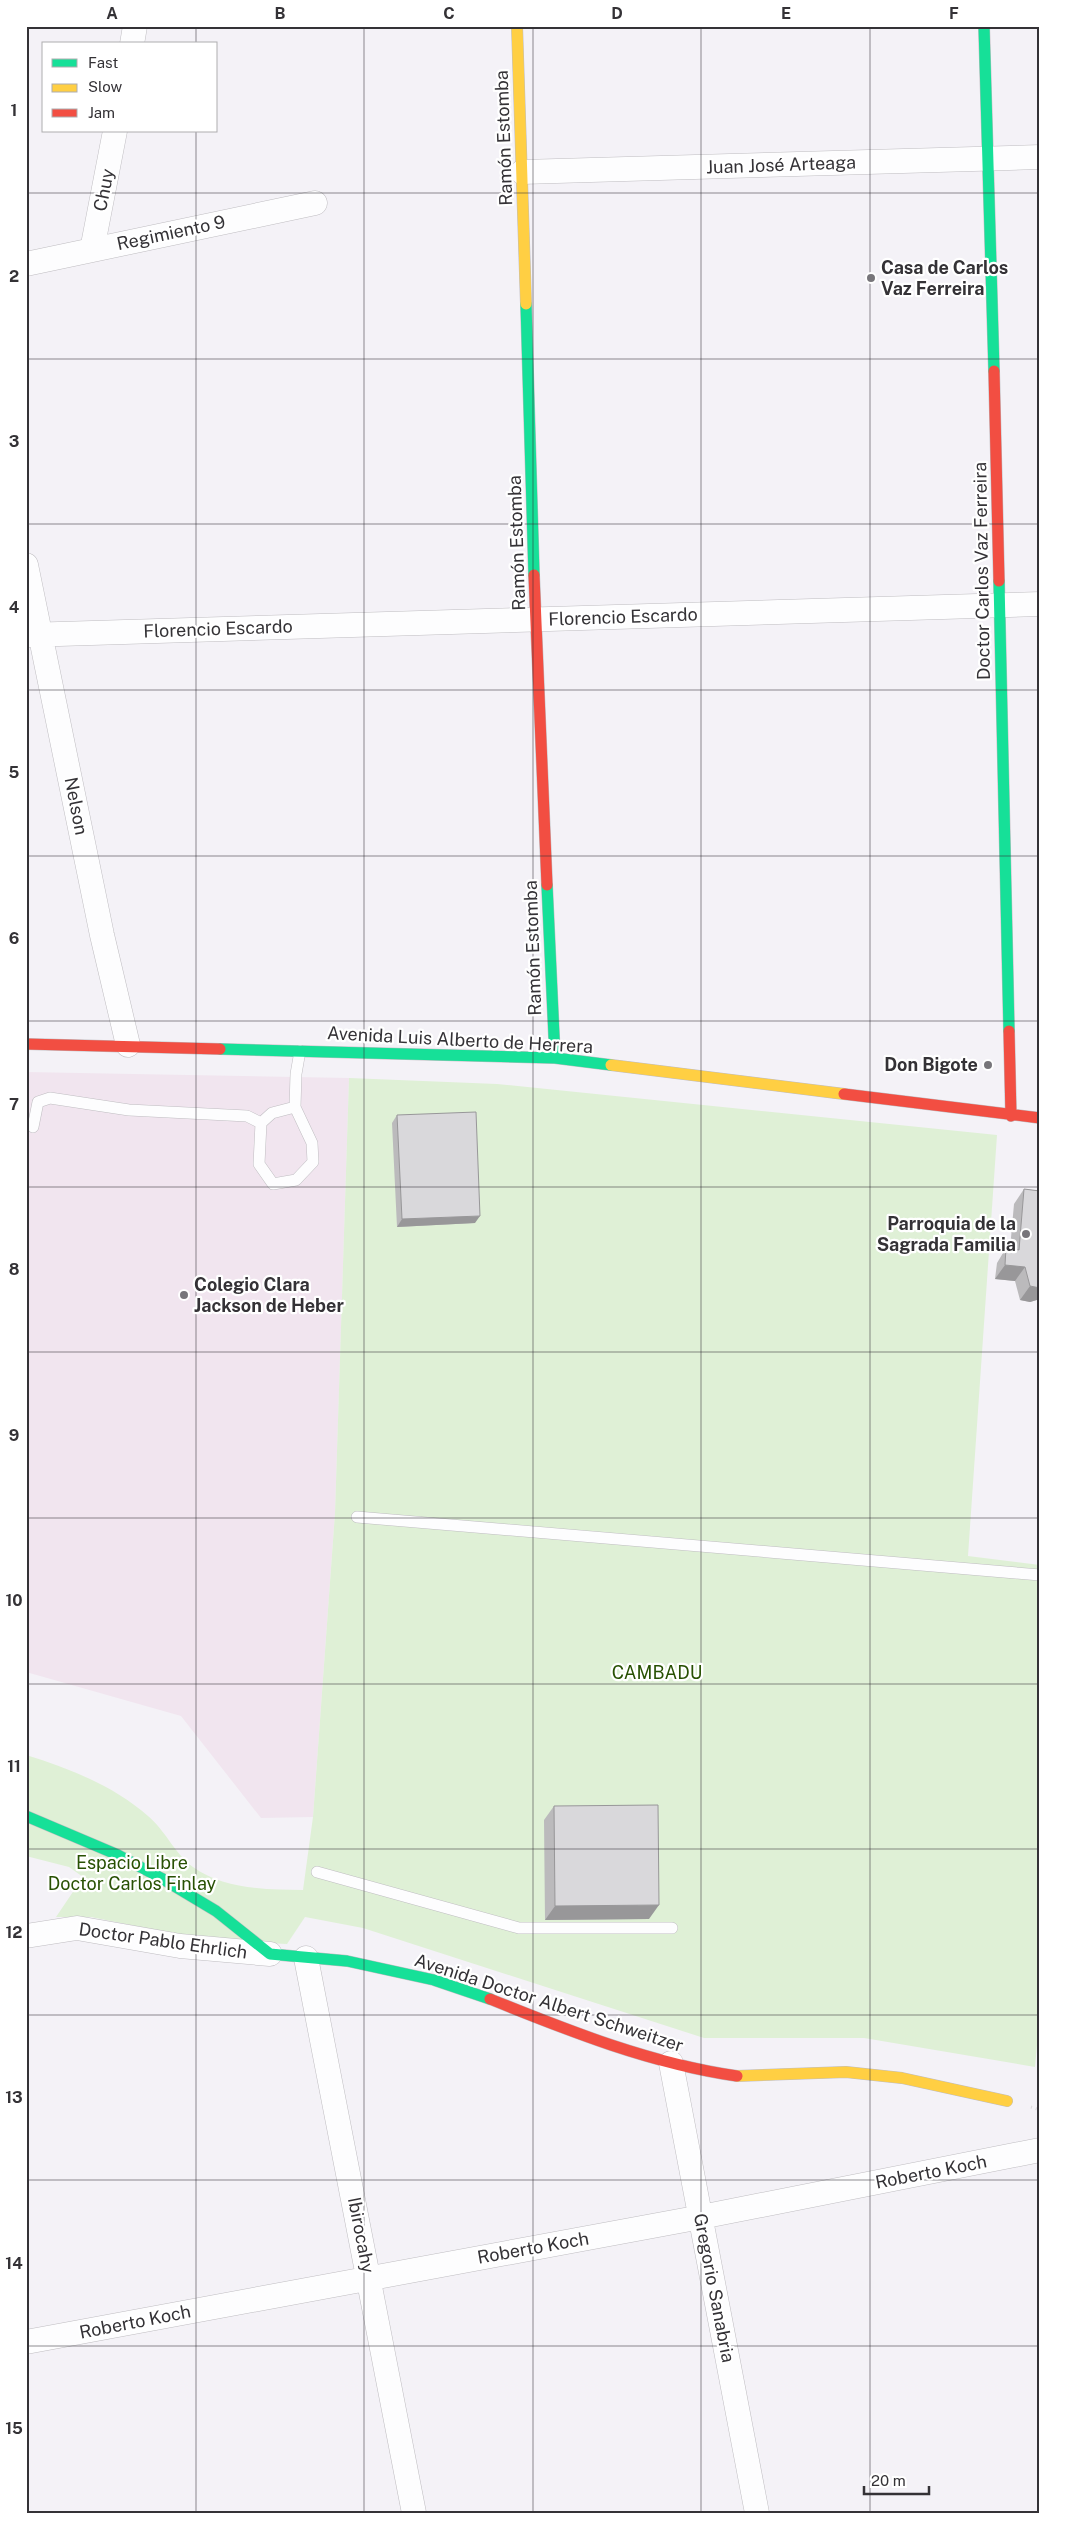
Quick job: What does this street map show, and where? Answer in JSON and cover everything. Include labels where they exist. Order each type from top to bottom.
[{"type":"street","points":[[132,42],[135,26]]},
{"type":"street","name":"Ramón Estomba","points":[[517,26],[537,619],[538,707],[555,1058]]},
{"type":"street","name":"Doctor Carlos Vaz Ferreira","points":[[984,26],[989,159],[1011,1116]]},
{"type":"street","name":"Chuy","points":[[92,250],[115,132]]},
{"type":"street","name":"Juan José Arteaga","points":[[522,172],[1040,157]]},
{"type":"street","name":"Regimiento 9","points":[[26,264],[315,203]]},
{"type":"street","name":"Nelson","points":[[26,565],[34,634],[128,1046]]},
{"type":"street","name":"Florencio Escardo","points":[[34,634],[1040,604]]},
{"type":"street","name":"Avenida Luis Alberto de Herrera","points":[[26,1044],[555,1058],[1011,1116],[1040,1118]]},
{"type":"street","points":[[26,1816],[118,1855],[161,1878],[216,1911],[270,1954]]},
{"type":"street","name":"Doctor Pablo Ehrlich","points":[[26,1936],[77,1928],[180,1946],[270,1954]]},
{"type":"street","name":"Avenida Doctor Albert Schweitzer","points":[[270,1954],[347,1961],[434,1980],[474,1992],[554,2025],[671,2063],[740,2076],[846,2072],[902,2078],[1007,2101]]},
{"type":"street","name":"Ibirocahy","points":[[306,1958],[414,2513]]},
{"type":"street","name":"Gregorio Sanabria","points":[[671,2063],[757,2513]]},
{"type":"street","name":"Roberto Koch","points":[[26,2342],[369,2277],[701,2218],[1040,2150]]},
{"type":"lane","points":[[295,1107],[272,1113],[261,1123],[259,1164],[273,1184],[296,1180],[313,1162],[312,1142],[295,1107],[296,1074],[300,1051]]},
{"type":"lane","points":[[33,1127],[38,1102],[50,1098],[129,1110],[247,1116],[261,1123]]},
{"type":"lane","points":[[357,1518],[1040,1575]]},
{"type":"lane","points":[[317,1872],[518,1928],[672,1928]]},
{"type":"shaded area","name":"Colegio Clara Jackson de Heber","points":[[26,1072],[349,1078],[335,1513],[313,1817],[261,1818],[181,1716],[26,1672]]},
{"type":"green space","name":"CAMBADU","points":[[349,1078],[497,1084],[997,1135],[968,1556],[1040,1565],[1040,2013],[1035,2067],[864,2038],[704,2038],[363,1928],[305,1917],[287,1944],[204,1940],[91,1917],[56,1917],[83,1877],[69,1867],[26,1856],[26,1755],[75,1772],[106,1787],[135,1805],[160,1828],[187,1862],[205,1874],[218,1880],[246,1887],[303,1890],[313,1817],[335,1513]]},
{"type":"building","points":[[476,1112],[480,1216],[402,1219],[397,1115]]},
{"type":"building","points":[[1024,1189],[1040,1191],[1040,1288],[1030,1286],[1025,1267],[1005,1265],[1006,1248],[1019,1250]]},
{"type":"building","points":[[658,1805],[659,1905],[555,1906],[554,1806]]},
{"type":"traffic: fast","points":[[984,26],[994,371]]},
{"type":"traffic: fast","points":[[526,304],[534,575]]},
{"type":"traffic: fast","points":[[999,581],[1009,1031]]},
{"type":"traffic: fast","points":[[547,885],[555,1058]]},
{"type":"traffic: fast","points":[[220,1049],[555,1058],[611,1065]]},
{"type":"traffic: fast","points":[[26,1816],[118,1855],[161,1878],[216,1911],[270,1954],[347,1961],[434,1980],[490,1999]]},
{"type":"traffic: slow","points":[[517,26],[526,304]]},
{"type":"traffic: slow","points":[[611,1065],[844,1094]]},
{"type":"traffic: slow","points":[[737,2076],[846,2072],[902,2078],[1007,2101]]},
{"type":"traffic: jam","points":[[994,371],[999,581]]},
{"type":"traffic: jam","points":[[534,575],[547,885]]},
{"type":"traffic: jam","points":[[1009,1031],[1011,1116]]},
{"type":"traffic: jam","points":[[26,1044],[220,1049]]},
{"type":"traffic: jam","points":[[844,1094],[1040,1118]]},
{"type":"traffic: jam","points":[[490,1999],[550,2023],[642,2055],[705,2071],[737,2076]]},
{"type":"place","name":"Casa de Carlos Vaz Ferreira","points":[[871,278]]},
{"type":"place","name":"Don Bigote","points":[[988,1065]]},
{"type":"place","name":"Parroquia de la Sagrada Familia","points":[[1026,1234]]},
{"type":"place","name":"Colegio Clara Jackson de Heber","points":[[184,1295]]},
{"type":"park label","name":"Espacio Libre Doctor Carlos Finlay","points":[[132,1874]]}]
